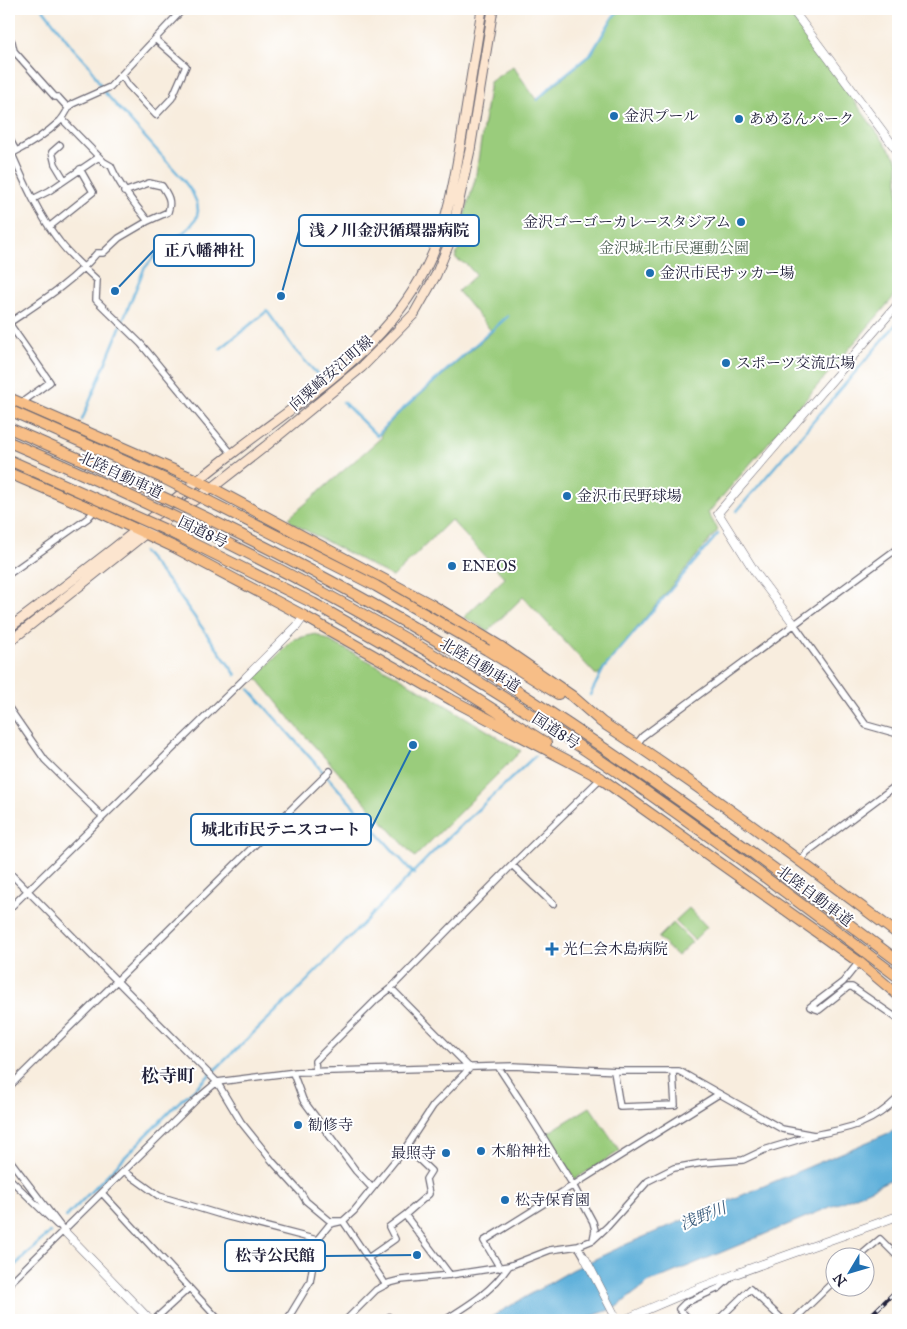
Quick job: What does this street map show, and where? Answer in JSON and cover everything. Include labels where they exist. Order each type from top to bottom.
[{"type":"highway","points":[[9,398],[199,481],[394,585],[501,647],[572,696],[604,724]]},
{"type":"highway","name":"国道8号","points":[[9,410],[165,479],[376,586],[487,650],[636,744],[800,861],[898,934]]},
{"type":"highway","name":"北陸自動車道","points":[[9,428],[133,482],[225,527],[384,611],[455,652],[593,740],[667,791],[898,961]]},
{"type":"highway","name":"北陸自動車道","points":[[9,442],[128,494],[220,538],[325,594],[451,665],[585,750],[660,801],[778,886],[898,977]]},
{"type":"highway","name":"国道8号","points":[[9,460],[166,530],[313,603],[436,673],[601,778],[859,962],[898,995]]},
{"type":"highway","points":[[9,473],[174,547],[304,616],[452,700],[601,778]]},
{"type":"main road","name":"向粟崎安江町線","points":[[9,642],[232,454],[359,356],[374,341],[417,284],[439,238],[455,178],[482,9]]},
{"type":"main road","name":"向粟崎安江町線","points":[[9,628],[140,532],[212,488],[344,382],[396,334],[414,314],[426,295],[450,241],[470,150],[493,9]]},
{"type":"street","points":[[10,154],[23,148],[62,119],[72,104],[105,89],[122,75],[184,9]]},
{"type":"street","points":[[792,9],[898,152]]},
{"type":"street","points":[[9,37],[12,42],[12,51],[55,97],[58,97],[68,108]]},
{"type":"street","points":[[122,75],[128,85],[156,115],[172,98],[186,66],[155,39]]},
{"type":"street","points":[[62,119],[104,162],[111,166],[124,192],[148,221]]},
{"type":"street","points":[[9,138],[15,150],[10,154]]},
{"type":"street","points":[[60,145],[52,152],[55,164],[64,179]]},
{"type":"street","points":[[10,154],[49,227],[59,241],[96,280],[96,300],[147,351],[232,454]]},
{"type":"street","points":[[33,199],[49,191],[99,157]]},
{"type":"street","points":[[49,227],[93,192],[80,169]]},
{"type":"street","points":[[21,403],[50,382],[9,323],[84,268],[97,253],[103,252],[119,238],[148,221],[168,212],[170,207],[169,196],[162,186],[149,183],[124,192]]},
{"type":"street","points":[[439,238],[450,241]]},
{"type":"street","points":[[898,304],[718,513],[756,572],[866,725],[898,734]]},
{"type":"street","points":[[9,574],[88,518],[95,510]]},
{"type":"street","points":[[636,744],[643,736],[898,548]]},
{"type":"street","points":[[9,909],[246,677],[297,626],[304,616]]},
{"type":"street","points":[[9,708],[45,760],[103,817]]},
{"type":"street","points":[[9,1086],[327,774]]},
{"type":"street","points":[[316,1072],[315,1061],[377,999],[392,988],[512,865],[601,778]]},
{"type":"street","points":[[800,861],[807,852],[898,784]]},
{"type":"street","points":[[512,865],[553,904]]},
{"type":"street","points":[[9,872],[215,1080],[241,1122],[301,1193],[306,1202],[330,1221],[343,1221]]},
{"type":"street","points":[[859,962],[843,982],[810,1007],[819,1010],[848,987],[852,987],[898,1019]]},
{"type":"street","points":[[392,988],[470,1068]]},
{"type":"street","points":[[9,1284],[215,1080],[293,1073],[499,1068],[513,1066],[614,1071],[679,1071],[782,1128],[814,1135]]},
{"type":"street","points":[[286,1320],[310,1282],[317,1240],[330,1224],[343,1221],[406,1147],[433,1106],[470,1068]]},
{"type":"street","points":[[499,1068],[573,1185],[593,1222],[595,1230],[593,1240]]},
{"type":"street","points":[[614,1071],[620,1106],[674,1105],[673,1072]]},
{"type":"street","points":[[293,1073],[304,1100],[356,1171],[372,1188]]},
{"type":"street","points":[[500,1268],[484,1241],[719,1094]]},
{"type":"street","points":[[346,1320],[376,1290],[401,1280],[500,1268],[550,1250],[578,1246],[593,1240],[648,1181],[674,1168],[702,1163],[743,1160],[764,1150],[814,1135],[850,1128],[879,1116],[898,1098]]},
{"type":"street","points":[[368,1258],[395,1239],[390,1227],[429,1194],[426,1179],[431,1171],[406,1147]]},
{"type":"street","points":[[9,1159],[64,1231]]},
{"type":"street","points":[[124,1171],[159,1196],[225,1216],[317,1240]]},
{"type":"street","points":[[9,1178],[64,1231],[150,1320]]},
{"type":"street","points":[[102,1193],[219,1320]]},
{"type":"street","points":[[405,1215],[450,1275]]},
{"type":"street","points":[[624,1320],[666,1301],[731,1276],[898,1216]]},
{"type":"street","points":[[343,1221],[386,1285]]},
{"type":"street","points":[[872,1246],[880,1239],[898,1257]]},
{"type":"street","points":[[578,1246],[615,1317]]},
{"type":"street","points":[[445,1320],[487,1293],[509,1266]]},
{"type":"street","points":[[690,1320],[679,1309],[685,1303],[719,1288],[731,1276]]},
{"type":"street","points":[[154,1320],[189,1288]]},
{"type":"street","points":[[718,1320],[750,1289],[783,1320]]},
{"type":"street","points":[[794,1320],[824,1291]]},
{"type":"green space","name":"金沢城北市民運動公園","points":[[622,9],[787,9],[898,161],[898,292],[708,513],[718,530],[597,676],[523,597],[488,631],[464,617],[505,578],[451,520],[393,577],[292,523],[289,518],[382,437],[380,435],[394,418],[492,332],[458,291],[476,275],[467,265],[455,258],[464,237],[461,227],[475,180],[490,82],[513,66],[537,101],[592,54],[613,17]]},
{"type":"green space","points":[[316,634],[394,674],[521,751],[415,857],[298,728],[256,677],[294,639]]},
{"type":"green space","points":[[689,908],[707,927],[694,940],[675,921]]},
{"type":"green space","points":[[673,923],[692,942],[677,956],[658,938]]},
{"type":"green space","points":[[590,1107],[620,1151],[575,1179],[546,1134]]},
{"type":"water","name":"浅野川","points":[[898,1129],[898,1176],[854,1197],[648,1283],[615,1308],[581,1320],[486,1320],[572,1270],[627,1244]]},
{"type":"waterway","points":[[43,9],[73,48],[89,65],[105,93],[181,177],[192,192],[198,211],[196,219],[189,228],[158,252],[144,269],[82,420]]},
{"type":"waterway","points":[[537,100],[591,54],[613,17],[621,9]]},
{"type":"waterway","points":[[220,349],[267,311],[295,350],[318,375]]},
{"type":"waterway","points":[[343,402],[377,436],[394,417],[508,316]]},
{"type":"waterway","points":[[737,511],[898,322]]},
{"type":"waterway","points":[[590,695],[604,668],[718,534]]},
{"type":"waterway","points":[[143,552],[173,587],[236,675]]},
{"type":"waterway","points":[[249,689],[414,874]]},
{"type":"waterway","points":[[66,1217],[178,1103],[294,994],[436,849],[535,756]]},
{"type":"waterway","points":[[9,1271],[50,1232]]},
{"type":"railway","points":[[866,1320],[898,1289]]},
{"type":"place","name":"金沢プール","points":[[614,116]]},
{"type":"place","name":"あめるんパーク","points":[[739,119]]},
{"type":"place","name":"金沢ゴーゴーカレースタジアム","points":[[741,222]]},
{"type":"place","name":"金沢市民サッカー場","points":[[650,273]]},
{"type":"place","name":"正八幡神社","points":[[115,291]]},
{"type":"place","name":"浅ノ川金沢循環器病院","points":[[281,296]]},
{"type":"place","name":"スポーツ交流広場","points":[[726,363]]},
{"type":"place","name":"金沢市民野球場","points":[[567,496]]},
{"type":"place","name":"ENEOS","points":[[452,566]]},
{"type":"place","name":"城北市民テニスコート","points":[[413,745]]},
{"type":"place","name":"光仁会木島病院","points":[[552,949]]},
{"type":"place","name":"勧修寺","points":[[298,1125]]},
{"type":"place","name":"木船神社","points":[[481,1151]]},
{"type":"place","name":"最照寺","points":[[446,1153]]},
{"type":"place","name":"松寺保育園","points":[[505,1200]]},
{"type":"place","name":"松寺公民館","points":[[417,1255]]},
{"type":"district","name":"松寺町","points":[[168,1076]]}]
